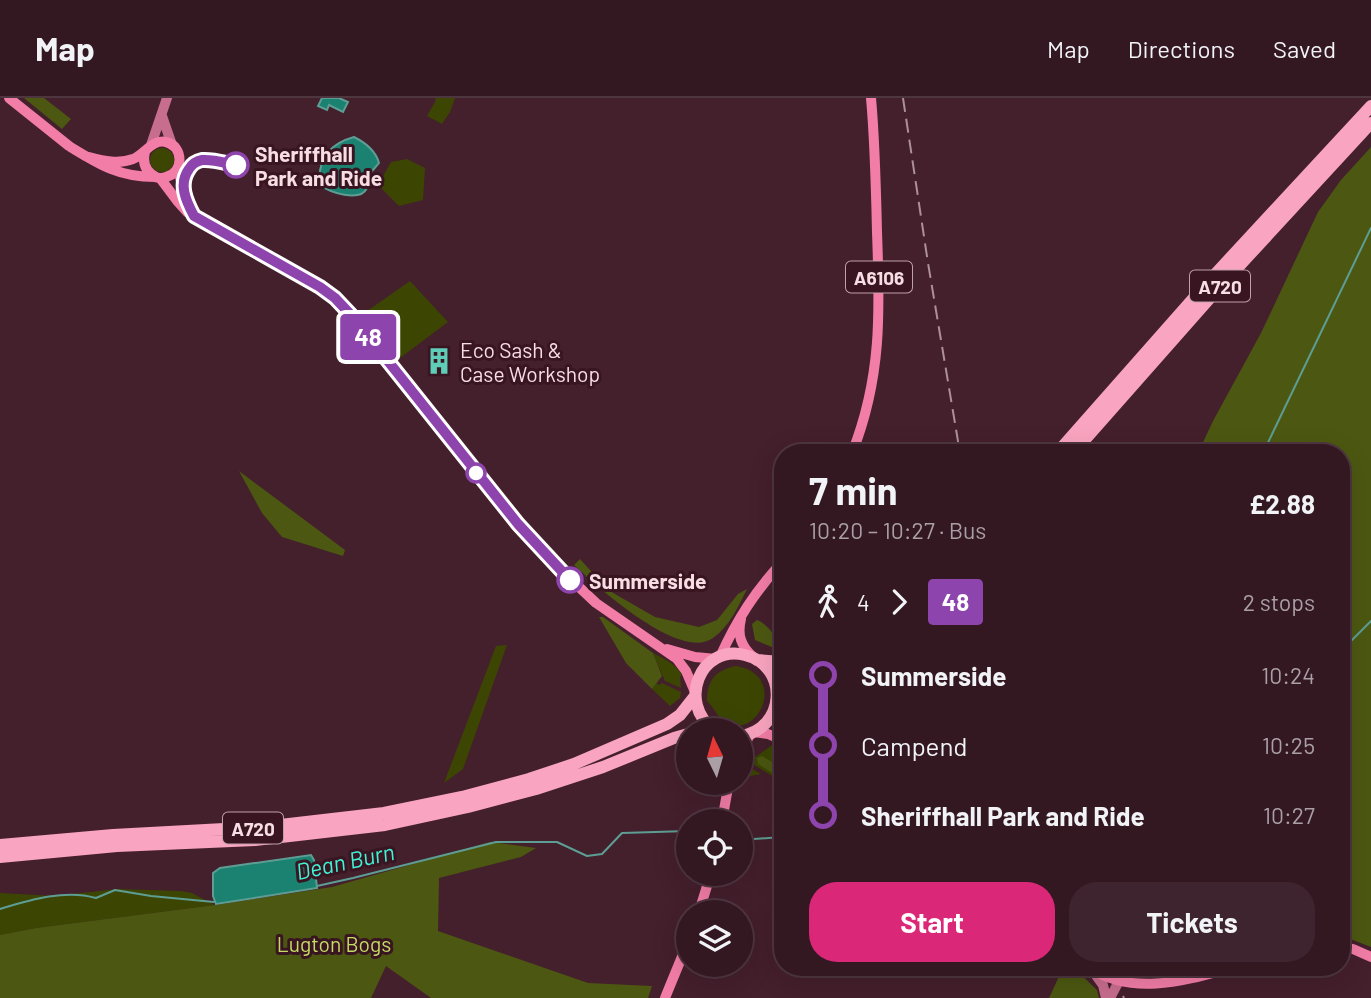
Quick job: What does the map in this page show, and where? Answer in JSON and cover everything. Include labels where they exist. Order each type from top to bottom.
[{"type":"highway","name":"A720","points":[[1065,444],[1371,106]]},
{"type":"highway","name":"A720","points":[[1081,444],[1216,291],[1371,123]]},
{"type":"highway","points":[[702,718],[695,704],[695,694],[699,676],[704,669],[718,658],[736,654],[774,661]]},
{"type":"highway","points":[[756,659],[770,672],[774,682]]},
{"type":"highway","name":"A720","points":[[0,845],[297,824],[384,813],[439,802],[503,787],[574,764],[667,724],[680,715],[695,694]]},
{"type":"highway","points":[[753,731],[768,721],[774,708]]},
{"type":"highway","name":"A720","points":[[0,857],[117,846],[255,840],[385,825],[536,789],[676,737]]},
{"type":"main road","points":[[9,98],[85,156],[117,172],[156,183],[172,193]]},
{"type":"main road","name":"A6106","points":[[856,444],[873,381],[878,327],[872,98]]},
{"type":"main road","points":[[85,156],[116,162],[134,158],[162,142],[172,145],[178,152],[180,158],[174,174],[158,178],[139,177]]},
{"type":"main road","points":[[148,149],[144,164],[151,175],[158,178],[194,216],[335,298],[546,556],[596,603],[677,659],[691,680],[695,694]]},
{"type":"main road","points":[[178,168],[184,195],[194,216]]},
{"type":"main road","points":[[661,648],[695,657],[718,658],[743,613],[774,572]]},
{"type":"main road","points":[[743,613],[739,638],[747,652],[756,659]]},
{"type":"main road","points":[[753,734],[774,737]]},
{"type":"main road","points":[[1350,948],[1371,957]]},
{"type":"main road","points":[[665,998],[676,971]]},
{"type":"main road","points":[[1107,976],[1140,985],[1181,981],[1200,976]]},
{"type":"street","points":[[148,149],[167,98]]},
{"type":"street","points":[[162,116],[172,145]]},
{"type":"street","points":[[1096,976],[1108,998]]},
{"type":"street","points":[[1108,998],[1119,981]]},
{"type":"shaded area","points":[[322,98],[339,98],[348,102],[343,112],[329,105],[327,110],[318,106]]},
{"type":"shaded area","points":[[436,98],[455,98],[442,124],[427,116]]},
{"type":"shaded area","points":[[354,137],[370,148],[379,163],[370,175],[367,188],[358,195],[330,191],[320,185],[323,160],[331,148]]},
{"type":"shaded area","points":[[162,148],[171,151],[174,160],[171,169],[162,172],[153,169],[150,160],[153,151]]},
{"type":"shaded area","points":[[407,159],[425,168],[423,200],[399,206],[382,189],[382,178],[391,162]]},
{"type":"shaded area","points":[[410,281],[448,322],[396,361],[360,316]]},
{"type":"shaded area","points":[[507,645],[463,769],[444,783],[496,646]]},
{"type":"shaded area","points":[[653,653],[676,667],[682,675],[681,688],[665,681]]},
{"type":"shaded area","points":[[736,666],[752,672],[761,681],[763,705],[753,719],[720,718],[707,701],[711,682],[723,670]]},
{"type":"shaded area","points":[[656,683],[681,692],[680,698],[670,706],[652,689]]},
{"type":"shaded area","points":[[774,744],[774,777],[753,764],[753,759]]},
{"type":"shaded area","points":[[311,855],[317,888],[216,904],[213,896],[213,873],[220,868]]},
{"type":"shaded area","points":[[118,889],[181,891],[192,893],[215,905],[0,935],[0,893],[54,896]]},
{"type":"green space","points":[[24,98],[44,98],[71,119],[62,129]]},
{"type":"green space","points":[[1371,147],[1371,947],[1350,939],[1350,444],[1202,444],[1261,333],[1318,212],[1341,180]]},
{"type":"green space","points":[[239,471],[345,550],[343,556],[282,537],[262,513]]},
{"type":"green space","points":[[580,559],[608,590],[655,617],[699,627],[717,620],[738,594],[747,589],[729,622],[713,638],[699,643],[681,640],[640,619],[601,589],[574,565]]},
{"type":"green space","points":[[599,617],[603,617],[653,653],[662,676],[652,689],[626,663]]},
{"type":"green space","points":[[757,620],[770,630],[774,635],[774,648],[755,640],[752,624]]},
{"type":"green space","points":[[762,756],[774,763],[774,774],[758,764],[757,758]]},
{"type":"green space","name":"Lugton Bogs","points":[[490,842],[536,848],[521,857],[439,878],[438,931],[588,983],[652,986],[648,998],[431,998],[386,966],[371,998],[0,998],[0,935],[332,887]]},
{"type":"green space","points":[[1059,976],[1082,976],[1097,990],[1099,998],[1049,998]]},
{"type":"waterway","points":[[1267,444],[1371,228]]},
{"type":"waterway","name":"Dean Burn","points":[[1350,642],[1371,621]]},
{"type":"waterway","name":"Dean Burn","points":[[317,886],[496,842],[557,842],[587,856],[602,854],[622,833],[676,831]]},
{"type":"waterway","name":"Dean Burn","points":[[753,839],[774,838]]},
{"type":"waterway","name":"Dean Burn","points":[[0,909],[60,895],[96,898],[115,890],[214,902]]},
{"type":"railway","points":[[903,98],[958,444]]},
{"type":"bus line","name":"48","points":[[236,165],[200,160],[187,171],[183,189],[194,216],[335,298],[518,524],[570,580]]},
{"type":"place","name":"Sheriffhall Park and Ride","points":[[236,165]]},
{"type":"place","name":"Eco Sash & Case Workshop","points":[[439,361]]},
{"type":"place","name":"Summerside","points":[[570,580]]}]
